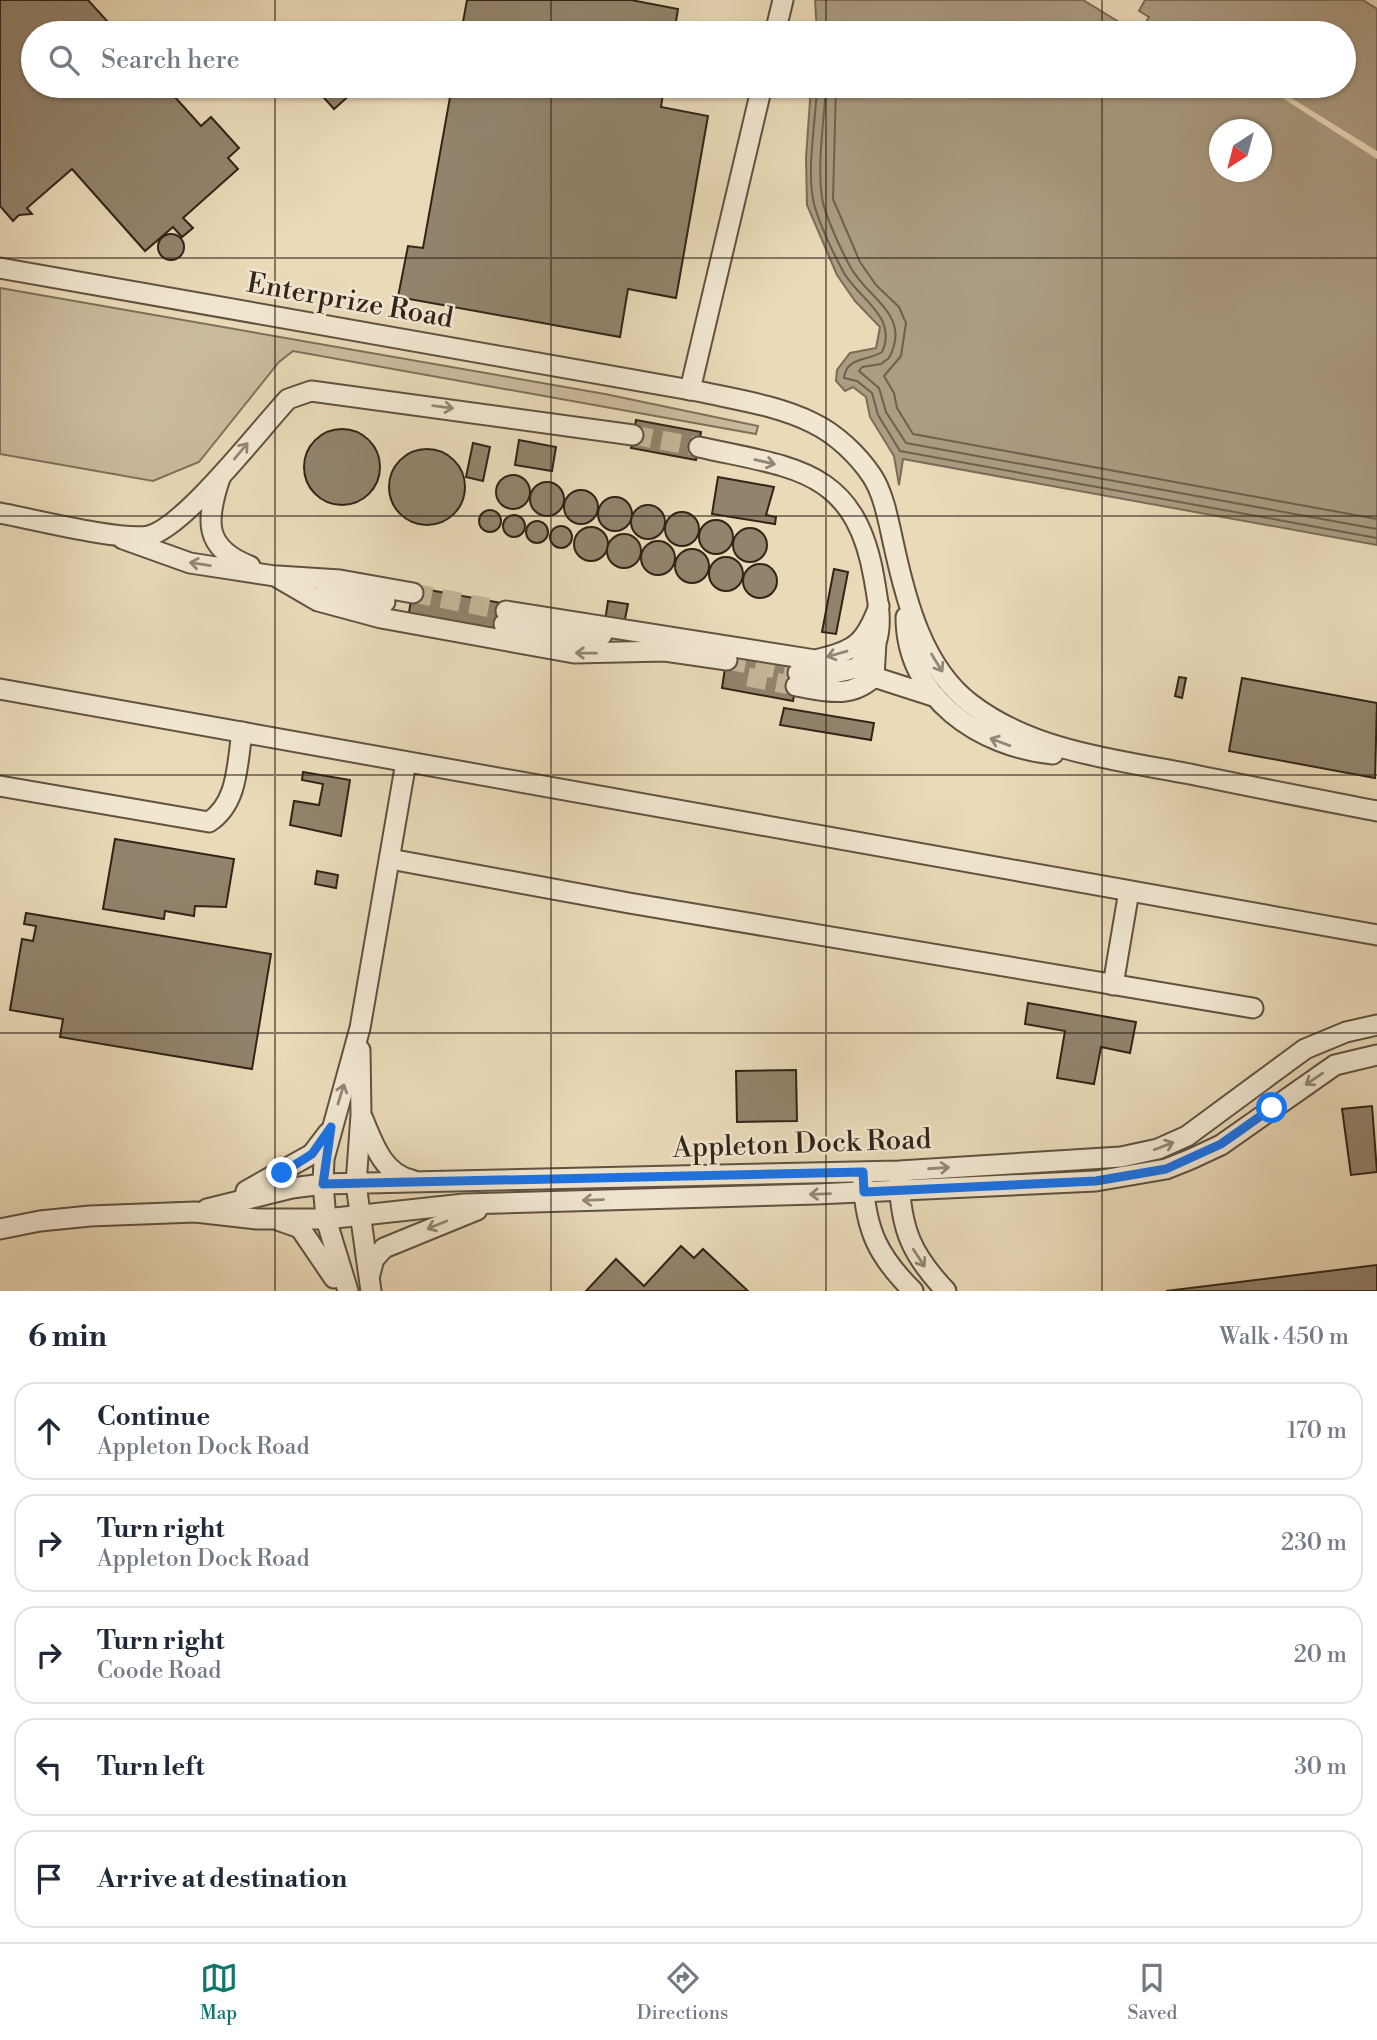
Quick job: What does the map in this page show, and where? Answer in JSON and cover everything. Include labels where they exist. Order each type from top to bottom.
[{"type":"street","points":[[778,21],[783,0]]},
{"type":"street","points":[[690,390],[759,98]]},
{"type":"street","name":"Enterprize Road","points":[[0,268],[690,390],[776,409],[814,423],[846,446],[873,477],[889,526],[906,602],[906,632],[914,663],[933,695],[960,723],[1000,743],[1048,754],[1116,760]]},
{"type":"street","points":[[0,513],[109,533],[148,536],[180,517],[288,399],[311,391],[634,435]]},
{"type":"street","points":[[699,447],[797,469],[838,493],[869,549],[879,606],[877,641],[874,677],[861,689],[834,692],[797,679],[857,668],[877,641]]},
{"type":"street","points":[[222,472],[209,510],[214,539],[231,559],[275,576],[318,601],[381,618],[575,653],[665,651],[725,666]]},
{"type":"street","points":[[109,533],[155,553],[190,563],[275,576],[340,580],[411,600]]},
{"type":"street","name":"Enterprize Road","points":[[906,602],[941,671],[968,703],[1000,724],[1050,743],[1116,760],[1377,811]]},
{"type":"street","points":[[505,618],[653,634],[816,660],[846,653],[868,635],[879,606]]},
{"type":"street","points":[[874,677],[933,695]]},
{"type":"street","points":[[0,689],[1377,935]]},
{"type":"street","points":[[0,786],[209,821],[230,802],[242,732]]},
{"type":"street","points":[[348,1291],[326,1219],[323,1184],[331,1127],[360,1028],[406,762]]},
{"type":"street","points":[[390,859],[1253,1008]]},
{"type":"street","points":[[1113,985],[1129,891]]},
{"type":"street","name":"Appleton Dock Road","points":[[198,1211],[292,1188],[323,1184],[899,1171],[1121,1157],[1158,1149],[1187,1136],[1218,1117],[1264,1077],[1305,1049],[1346,1032],[1377,1026]]},
{"type":"street","points":[[360,1028],[361,1115],[356,1184],[370,1283]]},
{"type":"street","name":"Appleton Dock Road","points":[[0,1229],[61,1218],[198,1211],[272,1219],[326,1219],[501,1203],[900,1191],[1096,1181],[1166,1169],[1221,1144],[1335,1065],[1377,1055]]},
{"type":"street","points":[[361,1115],[386,1164],[405,1178],[419,1181]]},
{"type":"street","points":[[198,1211],[312,1154],[331,1127]]},
{"type":"street","points":[[899,1171],[905,1234],[916,1254],[946,1291]]},
{"type":"street","points":[[863,1172],[869,1228],[894,1272],[913,1291]]},
{"type":"street","points":[[370,1283],[374,1259],[384,1248],[471,1211],[501,1203]]},
{"type":"street","points":[[272,1219],[300,1228],[316,1248],[342,1291]]},
{"type":"shaded area","points":[[0,288],[605,394],[758,426],[756,434],[293,351],[279,362],[199,462],[153,481],[0,454]]},
{"type":"water","points":[[815,0],[1083,0],[1117,21],[816,21]]},
{"type":"water","points":[[1145,0],[1363,0],[1377,9],[1377,545],[903,459],[899,485],[894,456],[870,417],[866,397],[853,387],[845,391],[836,381],[837,370],[850,353],[876,348],[880,327],[855,301],[837,275],[807,205],[806,158],[810,98],[1356,98],[1356,21],[1146,21],[1149,17],[1139,11]]},
{"type":"pier","points":[[1283,98],[1291,98],[1377,151],[1377,159]]},
{"type":"building","points":[[0,0],[88,0],[107,21],[21,21],[21,98],[176,98],[201,126],[211,117],[239,148],[228,158],[238,169],[183,218],[193,228],[182,237],[173,227],[145,251],[72,169],[27,208],[32,214],[19,215],[13,221],[0,206]]},
{"type":"building","points":[[467,0],[631,0],[678,9],[676,21],[463,21]]},
{"type":"building","points":[[324,98],[346,98],[334,109]]},
{"type":"building","points":[[450,98],[662,98],[661,107],[708,116],[676,298],[628,289],[620,337],[398,297],[408,246],[423,248]]},
{"type":"building","points":[[171,234],[180,238],[184,247],[180,256],[171,260],[162,256],[158,247],[162,238]]},
{"type":"building","points":[[636,420],[701,432],[696,460],[631,448]]},
{"type":"building","points":[[335,429],[349,429],[363,435],[374,446],[380,467],[377,482],[369,494],[349,505],[335,505],[321,499],[310,488],[304,474],[304,460],[310,446],[321,435]]},
{"type":"building","points":[[519,440],[556,447],[552,471],[515,465]]},
{"type":"building","points":[[473,443],[490,447],[483,481],[466,477]]},
{"type":"building","points":[[420,449],[434,449],[448,455],[459,466],[465,487],[462,502],[454,514],[434,525],[420,525],[406,519],[395,508],[389,494],[389,480],[395,466],[406,455]]},
{"type":"building","points":[[513,475],[525,480],[530,492],[525,504],[513,509],[501,504],[496,492],[501,480]]},
{"type":"building","points":[[718,477],[774,487],[766,515],[776,517],[775,524],[712,514]]},
{"type":"building","points":[[547,482],[559,487],[564,499],[559,511],[547,516],[535,511],[530,499],[535,487]]},
{"type":"building","points":[[581,490],[593,495],[598,507],[593,519],[581,524],[569,519],[564,507],[569,495]]},
{"type":"building","points":[[615,497],[627,502],[632,514],[627,526],[615,531],[603,526],[598,514],[603,502]]},
{"type":"building","points":[[648,505],[660,510],[665,522],[660,534],[648,539],[636,534],[631,522],[636,510]]},
{"type":"building","points":[[486,510],[494,510],[501,517],[501,525],[494,532],[486,532],[479,525],[479,517]]},
{"type":"building","points":[[682,512],[694,517],[699,529],[694,541],[682,546],[670,541],[665,529],[670,517]]},
{"type":"building","points":[[510,515],[518,515],[525,522],[525,530],[518,537],[510,537],[503,530],[503,522]]},
{"type":"building","points":[[716,520],[728,525],[733,537],[728,549],[716,554],[704,549],[699,537],[704,525]]},
{"type":"building","points":[[533,521],[541,521],[548,528],[548,536],[541,543],[533,543],[526,536],[526,528]]},
{"type":"building","points":[[557,526],[565,526],[572,533],[572,541],[565,548],[557,548],[550,541],[550,533]]},
{"type":"building","points":[[591,527],[603,532],[608,544],[603,556],[591,561],[579,556],[574,544],[579,532]]},
{"type":"building","points":[[750,528],[762,533],[767,545],[762,557],[750,562],[738,557],[733,545],[738,533]]},
{"type":"building","points":[[624,534],[636,539],[641,551],[636,563],[624,568],[612,563],[607,551],[612,539]]},
{"type":"building","points":[[658,541],[670,546],[675,558],[670,570],[658,575],[646,570],[641,558],[646,546]]},
{"type":"building","points":[[692,549],[704,554],[709,566],[704,578],[692,583],[680,578],[675,566],[680,554]]},
{"type":"building","points":[[726,557],[738,562],[743,574],[738,586],[726,591],[714,586],[709,574],[714,562]]},
{"type":"building","points":[[760,564],[772,569],[777,581],[772,593],[760,598],[748,593],[743,581],[748,569]]},
{"type":"building","points":[[834,569],[848,572],[836,634],[822,632]]},
{"type":"building","points":[[413,587],[507,604],[502,636],[408,619]]},
{"type":"building","points":[[608,601],[628,604],[624,624],[605,621]]},
{"type":"building","points":[[727,655],[799,667],[793,701],[722,688]]},
{"type":"building","points":[[1179,677],[1186,678],[1182,698],[1175,696]]},
{"type":"building","points":[[1242,678],[1377,703],[1375,778],[1229,751]]},
{"type":"building","points":[[784,708],[874,723],[871,740],[780,725]]},
{"type":"building","points":[[303,772],[350,780],[341,836],[290,825],[294,801],[319,805],[323,784],[302,780]]},
{"type":"building","points":[[115,839],[234,859],[226,907],[195,906],[194,916],[165,911],[164,919],[103,909]]},
{"type":"building","points":[[317,871],[338,875],[336,888],[315,884]]},
{"type":"building","points":[[26,913],[271,954],[252,1069],[60,1037],[63,1019],[10,1010],[22,939],[33,941],[36,926],[24,924]]},
{"type":"building","points":[[1028,1003],[1136,1022],[1130,1053],[1101,1047],[1094,1084],[1057,1078],[1065,1031],[1025,1024]]},
{"type":"building","points":[[796,1070],[797,1121],[737,1122],[736,1071]]},
{"type":"building","points":[[1372,1106],[1377,1172],[1351,1175],[1342,1109]]},
{"type":"building","points":[[681,1246],[694,1258],[703,1249],[748,1291],[586,1291],[616,1259],[644,1286]]},
{"type":"building","points":[[1377,1265],[1377,1291],[1166,1291]]},
{"type":"tunnel","points":[[633,435],[699,447]]},
{"type":"tunnel","points":[[413,593],[506,611]]},
{"type":"tunnel","points":[[727,660],[798,673]]},
{"type":"tunnel","points":[[748,677],[796,686]]},
{"type":"route","points":[[282,1173],[312,1154],[331,1127],[324,1159],[323,1184],[863,1172],[864,1192],[1096,1181],[1166,1169],[1191,1159],[1221,1144],[1272,1108]]}]
